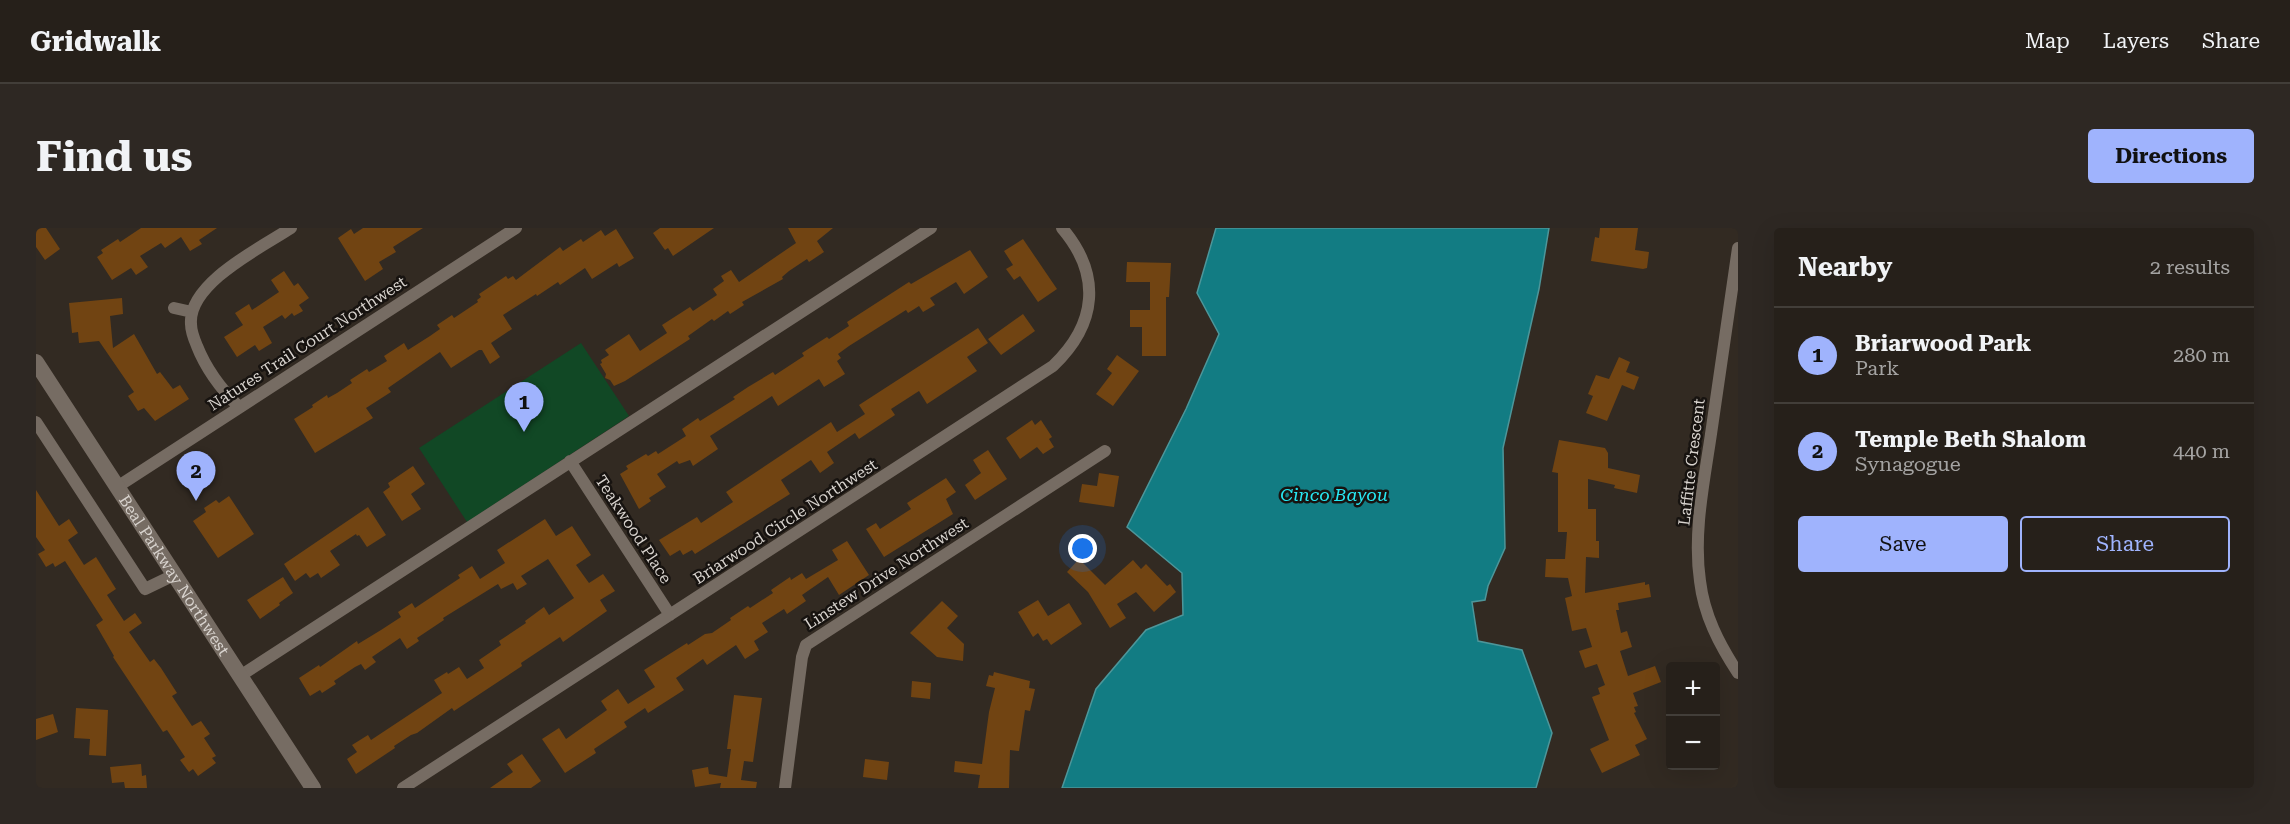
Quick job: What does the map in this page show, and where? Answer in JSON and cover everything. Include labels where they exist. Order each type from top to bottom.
[{"type":"main road","name":"Beal Parkway Northwest","points":[[36,362],[313,788]]},
{"type":"street","points":[[239,407],[219,385],[201,356],[191,324],[192,312],[196,302],[214,279],[291,228]]},
{"type":"street","name":"Natures Trail Court Northwest","points":[[117,487],[516,228]]},
{"type":"street","points":[[240,676],[931,228]]},
{"type":"street","name":"Briarwood Circle Northwest","points":[[403,788],[1041,375],[1067,353],[1076,341],[1086,317],[1089,282],[1084,264],[1071,239],[1062,228]]},
{"type":"street","name":"Laffitte Crescent","points":[[1738,248],[1706,465],[1698,530],[1698,568],[1704,603],[1711,625],[1738,673]]},
{"type":"street","points":[[174,308],[192,312]]},
{"type":"street","points":[[36,422],[146,589],[174,575]]},
{"type":"street","name":"Linstew Drive Northwest","points":[[786,788],[802,657],[806,645],[1105,451]]},
{"type":"street","name":"Teakwood Place","points":[[570,461],[670,615]]},
{"type":"green space","points":[[581,343],[629,416],[467,522],[419,448]]},
{"type":"water","name":"Cinco Bayou","points":[[1216,228],[1549,228],[1539,289],[1503,448],[1505,548],[1488,586],[1485,600],[1472,602],[1478,641],[1522,650],[1552,733],[1536,788],[1062,788],[1096,689],[1146,630],[1183,615],[1182,573],[1127,527],[1186,409],[1219,334],[1197,293]]},
{"type":"building","points":[[36,228],[46,228],[60,249],[45,260],[36,247]]},
{"type":"building","points":[[141,228],[217,228],[199,240],[202,244],[190,251],[181,237],[165,248],[161,243],[140,256],[148,267],[136,275],[131,268],[112,280],[97,257],[103,253],[101,250],[118,239],[120,242]]},
{"type":"building","points":[[363,228],[423,228],[393,247],[396,252],[379,262],[383,269],[365,281],[338,238],[351,229],[354,234]]},
{"type":"building","points":[[660,228],[714,228],[673,256],[668,248],[665,250],[653,233]]},
{"type":"building","points":[[788,228],[833,228],[817,241],[824,252],[809,262],[807,259],[789,271],[782,277],[783,279],[742,302],[744,305],[730,314],[728,311],[714,321],[712,319],[688,336],[690,339],[625,381],[614,386],[610,380],[605,378],[606,374],[600,364],[601,360],[609,355],[605,350],[629,334],[640,351],[667,333],[662,325],[690,307],[693,311],[717,295],[713,289],[724,281],[721,276],[731,270],[739,282],[796,243]]},
{"type":"building","points":[[1600,228],[1638,228],[1635,250],[1649,252],[1647,268],[1591,261],[1595,237],[1599,238]]},
{"type":"building","points":[[616,229],[634,258],[619,267],[617,263],[592,279],[585,268],[560,285],[558,282],[503,315],[512,329],[491,343],[500,357],[490,364],[482,350],[479,350],[451,368],[440,352],[388,388],[391,392],[366,408],[373,418],[315,453],[294,419],[313,407],[312,405],[327,395],[328,398],[337,393],[352,383],[350,380],[367,369],[369,372],[387,361],[384,356],[404,343],[408,350],[430,336],[440,329],[437,325],[452,315],[454,318],[478,302],[477,300],[481,297],[479,294],[506,276],[508,279],[513,276],[516,280],[560,247],[563,251],[601,230],[605,236]]},
{"type":"building","points":[[1023,239],[1057,289],[1038,302],[1020,276],[1014,280],[1006,269],[1013,265],[1004,251]]},
{"type":"building","points":[[970,250],[988,277],[964,294],[956,282],[930,298],[935,305],[923,312],[919,306],[908,313],[906,310],[849,346],[838,354],[841,358],[837,361],[845,374],[824,387],[819,379],[778,406],[772,396],[710,436],[718,449],[693,466],[690,460],[679,464],[677,461],[657,474],[666,487],[649,498],[651,501],[639,509],[620,474],[628,469],[626,466],[646,454],[648,456],[656,451],[658,454],[686,436],[682,429],[698,418],[700,421],[773,372],[775,375],[804,356],[802,353],[849,326],[847,322],[909,282],[911,284]]},
{"type":"building","points":[[1127,262],[1171,263],[1169,297],[1166,297],[1166,356],[1142,356],[1142,327],[1130,327],[1130,310],[1150,310],[1150,282],[1126,282]]},
{"type":"building","points":[[284,271],[294,286],[298,283],[309,298],[299,305],[303,311],[294,316],[292,313],[285,319],[282,315],[263,327],[272,343],[259,351],[255,345],[237,357],[224,337],[243,325],[235,313],[249,304],[252,310],[279,292],[271,280]]},
{"type":"building","points":[[122,298],[123,314],[110,316],[113,348],[134,334],[157,374],[160,372],[173,389],[180,385],[189,399],[155,421],[144,408],[138,411],[128,396],[134,392],[99,341],[79,343],[78,332],[72,333],[69,303]]},
{"type":"building","points":[[1023,314],[1035,331],[1001,355],[988,339]]},
{"type":"building","points":[[978,328],[988,343],[967,357],[977,371],[927,404],[919,391],[891,409],[895,415],[859,439],[855,433],[827,452],[834,463],[820,473],[811,460],[781,480],[790,494],[695,554],[692,550],[683,555],[680,550],[670,556],[659,540],[697,517],[701,523],[733,502],[726,492],[831,422],[837,432],[865,414],[859,405]]},
{"type":"building","points":[[1117,355],[1139,371],[1113,406],[1096,394],[1112,373],[1107,369]]},
{"type":"building","points":[[1619,357],[1630,362],[1626,372],[1639,377],[1634,390],[1622,385],[1607,421],[1586,413],[1593,396],[1588,394],[1596,375],[1609,379]]},
{"type":"building","points":[[1032,420],[1035,425],[1041,420],[1052,437],[1049,439],[1054,447],[1043,454],[1037,447],[1020,459],[1006,438]]},
{"type":"building","points":[[1559,440],[1605,448],[1608,453],[1608,468],[1640,475],[1637,493],[1588,479],[1588,509],[1596,509],[1596,541],[1599,541],[1599,558],[1586,557],[1585,593],[1645,582],[1645,585],[1649,584],[1651,597],[1618,603],[1619,610],[1616,610],[1621,633],[1627,631],[1632,647],[1620,651],[1628,676],[1655,666],[1661,682],[1633,693],[1638,706],[1634,707],[1636,712],[1634,713],[1647,739],[1635,745],[1640,755],[1602,773],[1590,749],[1609,740],[1592,697],[1600,694],[1598,688],[1605,685],[1597,664],[1585,668],[1579,651],[1592,647],[1586,628],[1572,631],[1565,598],[1572,596],[1568,578],[1545,577],[1546,559],[1565,559],[1567,532],[1558,532],[1558,473],[1552,472]]},
{"type":"building","points":[[988,450],[1007,479],[975,500],[965,485],[981,473],[973,460]]},
{"type":"building","points":[[413,466],[425,484],[411,494],[421,509],[402,521],[383,492],[390,487],[388,483]]},
{"type":"building","points":[[1099,473],[1119,476],[1114,507],[1079,502],[1082,484],[1097,486]]},
{"type":"building","points":[[946,478],[956,492],[946,499],[953,514],[884,557],[866,529],[876,523],[880,529],[911,509],[907,503]]},
{"type":"building","points":[[36,490],[59,526],[69,519],[78,533],[68,540],[84,565],[96,557],[116,589],[107,595],[124,621],[135,613],[142,623],[129,632],[150,662],[154,659],[161,668],[177,693],[172,696],[192,726],[201,721],[210,734],[204,738],[216,756],[212,758],[216,763],[198,776],[193,769],[189,772],[180,760],[185,757],[167,730],[163,732],[113,657],[96,625],[103,620],[65,561],[55,567],[53,563],[46,567],[38,554],[45,550],[36,537]]},
{"type":"building","points":[[229,496],[254,534],[218,558],[193,521],[206,512],[204,508],[216,500],[219,503]]},
{"type":"building","points":[[368,507],[386,535],[367,547],[356,534],[330,551],[340,565],[321,578],[318,573],[310,578],[306,573],[295,581],[284,564]]},
{"type":"building","points":[[545,519],[556,536],[572,526],[591,555],[576,565],[589,583],[603,574],[615,591],[600,600],[607,611],[563,642],[560,637],[521,663],[522,666],[454,711],[452,708],[356,774],[347,759],[357,752],[352,745],[368,735],[371,740],[442,693],[434,680],[447,672],[448,674],[459,667],[467,679],[484,668],[479,660],[501,645],[499,641],[526,623],[525,621],[544,607],[549,615],[574,598],[548,559],[521,576],[527,584],[517,590],[513,583],[501,589],[498,584],[443,618],[444,620],[417,638],[419,641],[407,649],[400,638],[372,657],[376,662],[365,670],[361,664],[355,667],[334,681],[336,684],[322,693],[320,690],[310,696],[299,678],[319,665],[320,667],[357,641],[358,644],[401,617],[398,612],[412,603],[415,608],[460,578],[458,575],[472,566],[480,579],[505,563],[497,550]]},
{"type":"building","points":[[847,541],[869,575],[839,595],[828,577],[802,595],[806,601],[787,614],[784,609],[762,623],[768,632],[754,641],[759,650],[745,659],[736,645],[707,665],[703,659],[676,678],[684,690],[648,713],[645,708],[624,722],[627,727],[594,749],[596,753],[565,773],[542,739],[559,728],[566,739],[607,710],[601,701],[618,689],[628,704],[655,687],[644,670],[687,643],[688,645],[705,634],[712,633],[748,606],[750,608],[773,593],[771,590],[790,577],[791,580],[802,573],[806,579],[838,560],[832,550]]},
{"type":"building","points":[[1079,559],[1105,585],[1133,560],[1141,569],[1146,564],[1176,592],[1154,612],[1136,592],[1117,604],[1126,618],[1110,628],[1088,592],[1067,572]]},
{"type":"building","points":[[283,577],[293,593],[260,619],[247,600]]},
{"type":"building","points":[[1038,600],[1048,616],[1069,603],[1082,624],[1051,645],[1047,639],[1043,641],[1038,633],[1033,637],[1018,612]]},
{"type":"building","points":[[942,601],[958,616],[947,628],[964,644],[963,661],[937,657],[910,633]]},
{"type":"building","points":[[994,672],[1030,681],[1029,688],[1035,689],[1030,711],[1025,710],[1019,751],[1010,750],[1009,788],[978,788],[980,775],[954,772],[955,761],[982,764],[989,712],[995,688],[986,686],[989,675],[993,676]]},
{"type":"building","points":[[912,681],[931,683],[930,699],[911,697]]},
{"type":"building","points":[[734,695],[762,698],[753,762],[744,761],[741,780],[757,782],[756,788],[720,788],[721,783],[695,787],[692,770],[708,767],[709,774],[727,777],[731,749],[727,749]]},
{"type":"building","points":[[76,708],[108,710],[106,756],[89,755],[90,739],[74,738]]},
{"type":"building","points":[[53,714],[58,732],[36,740],[36,719]]},
{"type":"building","points":[[522,754],[541,781],[531,788],[490,788],[513,772],[507,764]]},
{"type":"building","points":[[865,759],[889,762],[887,780],[863,777]]},
{"type":"building","points":[[141,764],[142,776],[146,775],[147,788],[125,788],[124,782],[112,783],[110,767]]},
{"type":"place","name":"Briarwood Park","points":[[524,432]]},
{"type":"place","name":"Temple Beth Shalom","points":[[196,501]]}]
